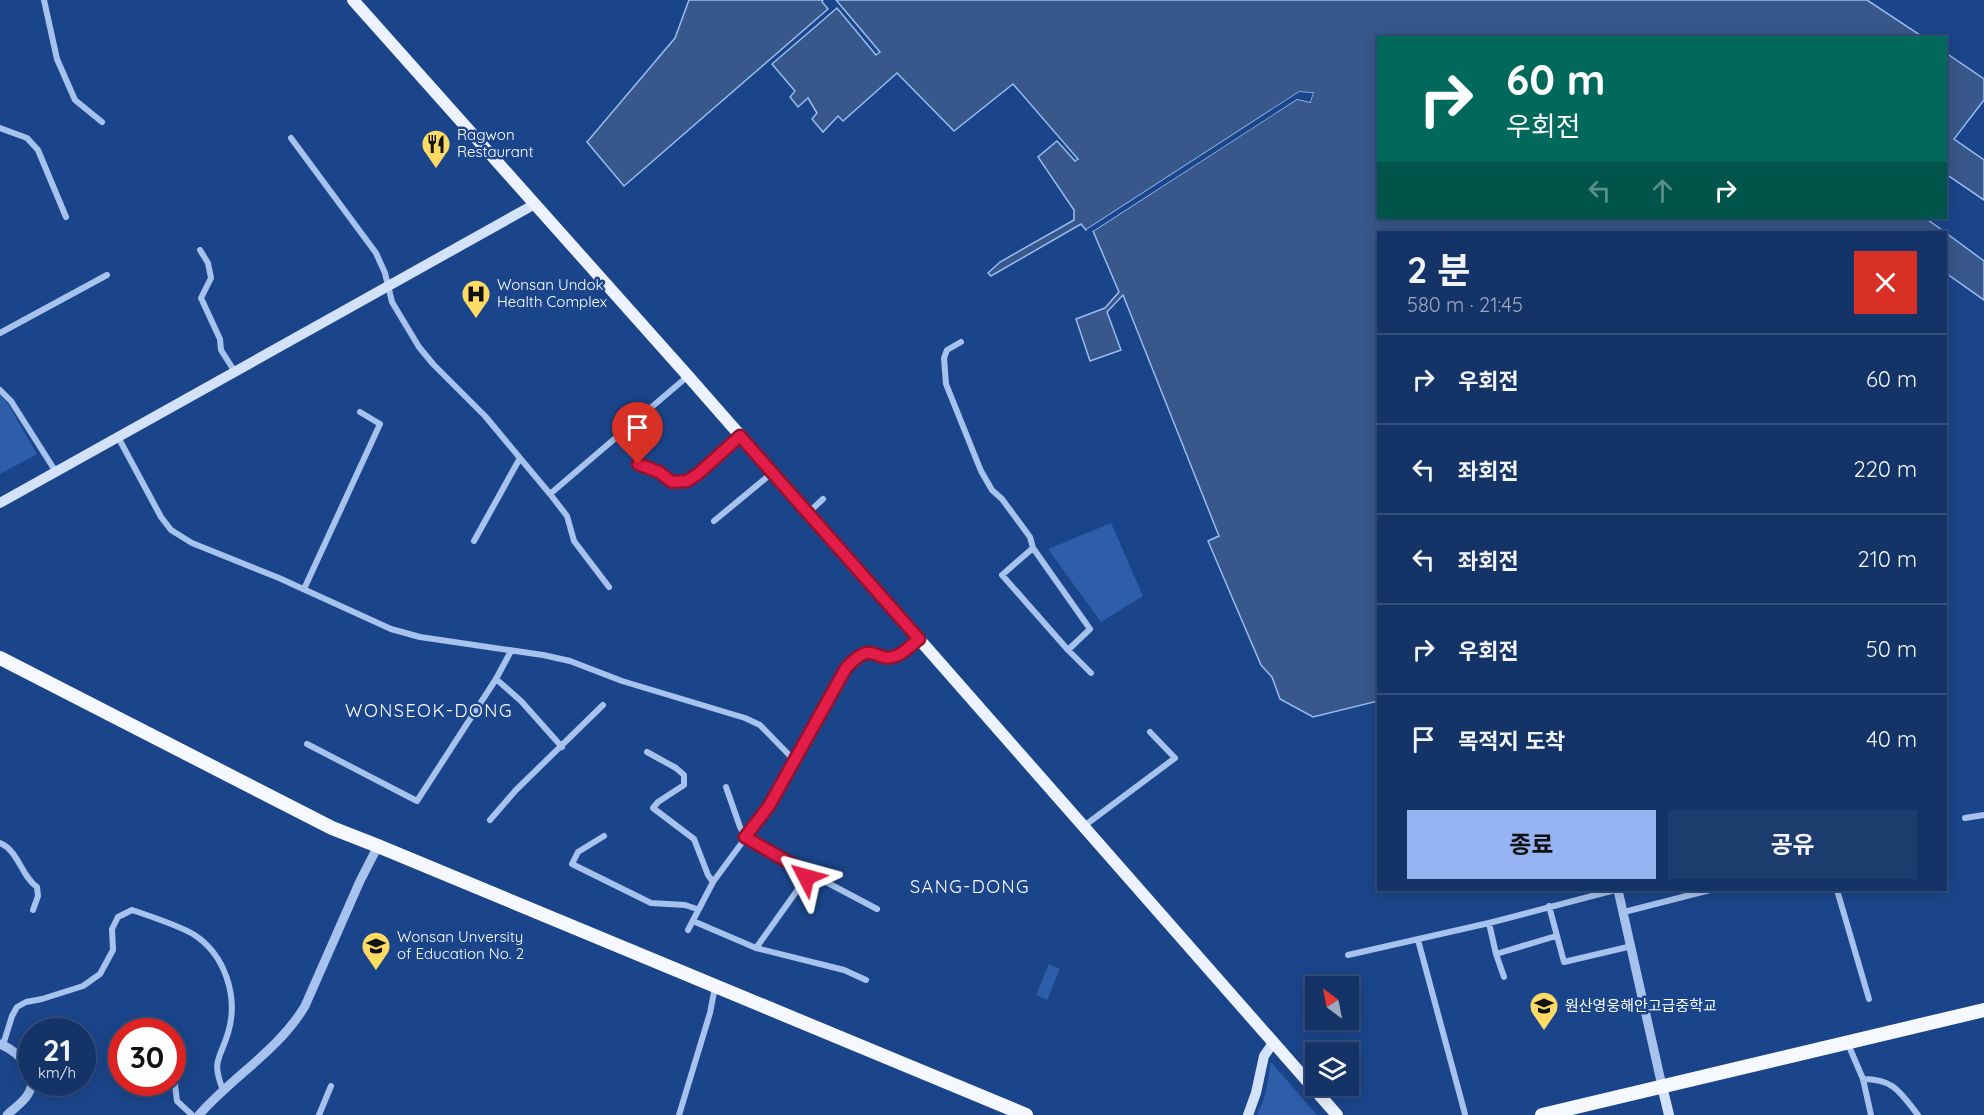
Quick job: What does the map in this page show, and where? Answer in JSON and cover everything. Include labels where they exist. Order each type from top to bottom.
[{"type":"highway","points":[[0,658],[322,824],[1026,1115]]},
{"type":"highway","points":[[1542,1115],[1984,1010]]},
{"type":"main road","points":[[353,0],[773,472],[1337,1115]]},
{"type":"main road","points":[[0,503],[535,204]]},
{"type":"main road","points":[[1248,1115],[1256,1093],[1264,1056],[1273,1043]]},
{"type":"main road","points":[[1662,1086],[1669,1115]]},
{"type":"street","points":[[44,0],[57,60],[75,100],[102,122]]},
{"type":"street","points":[[0,128],[27,138],[38,150],[66,217]]},
{"type":"street","points":[[291,138],[376,253],[385,273],[392,302],[419,347],[484,416],[550,494],[567,516],[574,541],[609,587]]},
{"type":"street","points":[[200,250],[208,263],[211,278],[201,298],[220,339],[221,350],[235,372]]},
{"type":"street","points":[[0,333],[107,275]]},
{"type":"street","points":[[961,342],[947,350],[944,358],[946,384],[981,471],[992,490],[1002,499],[1030,537],[1033,548],[1090,629],[1068,650]]},
{"type":"street","points":[[550,494],[688,376]]},
{"type":"street","points":[[0,390],[11,401],[56,472]]},
{"type":"street","points":[[304,589],[380,424],[360,412]]},
{"type":"street","points":[[638,464],[659,472],[672,482],[687,481],[740,436]]},
{"type":"street","points":[[118,437],[156,508],[171,530],[201,547],[304,589],[391,629],[420,637],[543,654],[570,661],[622,681],[745,718],[760,725],[794,760]]},
{"type":"street","points":[[474,541],[520,458]]},
{"type":"street","points":[[714,521],[773,472]]},
{"type":"street","points":[[808,513],[823,499]]},
{"type":"street","points":[[1033,548],[1002,575],[1091,673]]},
{"type":"street","points":[[688,930],[713,882],[769,806],[846,668],[858,655],[868,652],[888,657],[896,656],[919,639]]},
{"type":"street","points":[[307,744],[417,801],[496,679],[511,651]]},
{"type":"street","points":[[496,679],[521,701],[562,747]]},
{"type":"street","points":[[490,820],[516,790],[603,705]]},
{"type":"street","points":[[1083,827],[1175,758],[1150,732]]},
{"type":"street","points":[[647,752],[684,775],[684,785],[658,802],[653,808],[693,839],[713,882]]},
{"type":"street","points":[[726,787],[745,837],[876,909]]},
{"type":"street","points":[[1965,818],[1984,816]]},
{"type":"street","points":[[604,836],[578,852],[572,864],[651,903],[685,905],[698,909]]},
{"type":"street","points":[[0,843],[7,846],[29,882],[37,888],[38,896],[33,910]]},
{"type":"street","points":[[199,1115],[223,1090],[280,1039],[297,1020],[306,1006],[360,881],[378,846]]},
{"type":"street","points":[[756,948],[807,873]]},
{"type":"street","points":[[1348,956],[1613,891]]},
{"type":"street","points":[[1617,891],[1632,946],[1662,1086]]},
{"type":"street","points":[[1624,912],[1701,891]]},
{"type":"street","points":[[1837,891],[1869,999]]},
{"type":"street","points":[[1549,906],[1564,962],[1632,946]]},
{"type":"street","points":[[18,1056],[1,1044],[17,1007],[26,1002],[82,986],[100,974],[113,950],[111,938],[115,923],[118,917],[132,909],[192,934],[214,955],[225,973],[233,1011],[228,1033],[217,1059],[216,1069],[223,1090]]},
{"type":"street","points":[[693,921],[756,948],[844,970],[866,980]]},
{"type":"street","points":[[1489,923],[1504,977]]},
{"type":"street","points":[[1496,954],[1556,936]]},
{"type":"street","points":[[1418,940],[1465,1114]]},
{"type":"street","points":[[679,1115],[710,1013],[715,987]]},
{"type":"street","points":[[1848,1043],[1863,1079],[1871,1115]]},
{"type":"street","points":[[1863,1079],[1879,1079],[1891,1084],[1918,1115]]},
{"type":"street","points":[[320,1115],[331,1086]]},
{"type":"street","points":[[7,1115],[27,1096]]},
{"type":"street","points":[[175,1096],[177,1101],[192,1115]]},
{"type":"shaded area","points":[[689,0],[823,0],[822,2],[828,9],[624,186],[587,142],[675,38]]},
{"type":"shaded area","points":[[836,0],[1867,0],[1921,36],[1377,36],[1377,219],[1926,219],[1944,231],[1377,231],[1377,701],[1313,717],[1280,699],[1272,677],[1261,665],[1208,541],[1219,536],[1123,295],[1107,312],[1121,350],[1090,361],[1076,319],[1105,308],[1119,292],[1093,231],[1297,99],[1310,102],[1313,93],[1299,92],[1086,230],[1081,224],[991,276],[988,273],[1000,262],[1074,220],[1074,210],[1038,157],[1057,141],[1075,161],[1078,159],[1013,84],[954,131],[897,73],[843,121],[838,116],[823,132],[812,119],[817,113],[808,98],[798,107],[790,97],[795,91],[772,64],[837,8],[876,55],[880,52]]},
{"type":"shaded area","points":[[1947,54],[1984,79],[1984,100],[1954,139],[1984,160],[1984,200],[1947,175]]},
{"type":"shaded area","points":[[1947,234],[1984,261],[1984,300],[1947,274]]},
{"type":"shaded area","points":[[0,395],[8,404],[37,454],[0,474]]},
{"type":"shaded area","points":[[1111,523],[1143,596],[1101,622],[1048,549]]},
{"type":"shaded area","points":[[1049,964],[1060,969],[1047,1000],[1036,995]]},
{"type":"shaded area","points":[[1271,1062],[1317,1115],[1257,1115],[1265,1096]]},
{"type":"pier","points":[[1299,92],[1313,93],[1310,102],[1297,99],[1093,231],[1086,230]]},
{"type":"place","name":"Ragwon Restaurant","points":[[436,170]]},
{"type":"place","name":"Wonsan Undok Health Complex","points":[[476,320]]},
{"type":"place","name":"Wonsan Unversity of Education No. 2","points":[[376,972]]},
{"type":"place","name":"원산영웅해안고급중학교","points":[[1544,1032]]},
{"type":"district","name":"WONSEOK-DONG","points":[[429,711]]},
{"type":"district","name":"SANG-DONG","points":[[970,887]]},
{"type":"route","points":[[638,464],[652,468],[672,482],[687,481],[740,436],[919,639],[896,656],[888,657],[868,652],[858,655],[846,668],[769,806],[745,837],[807,873],[806,877]]}]
